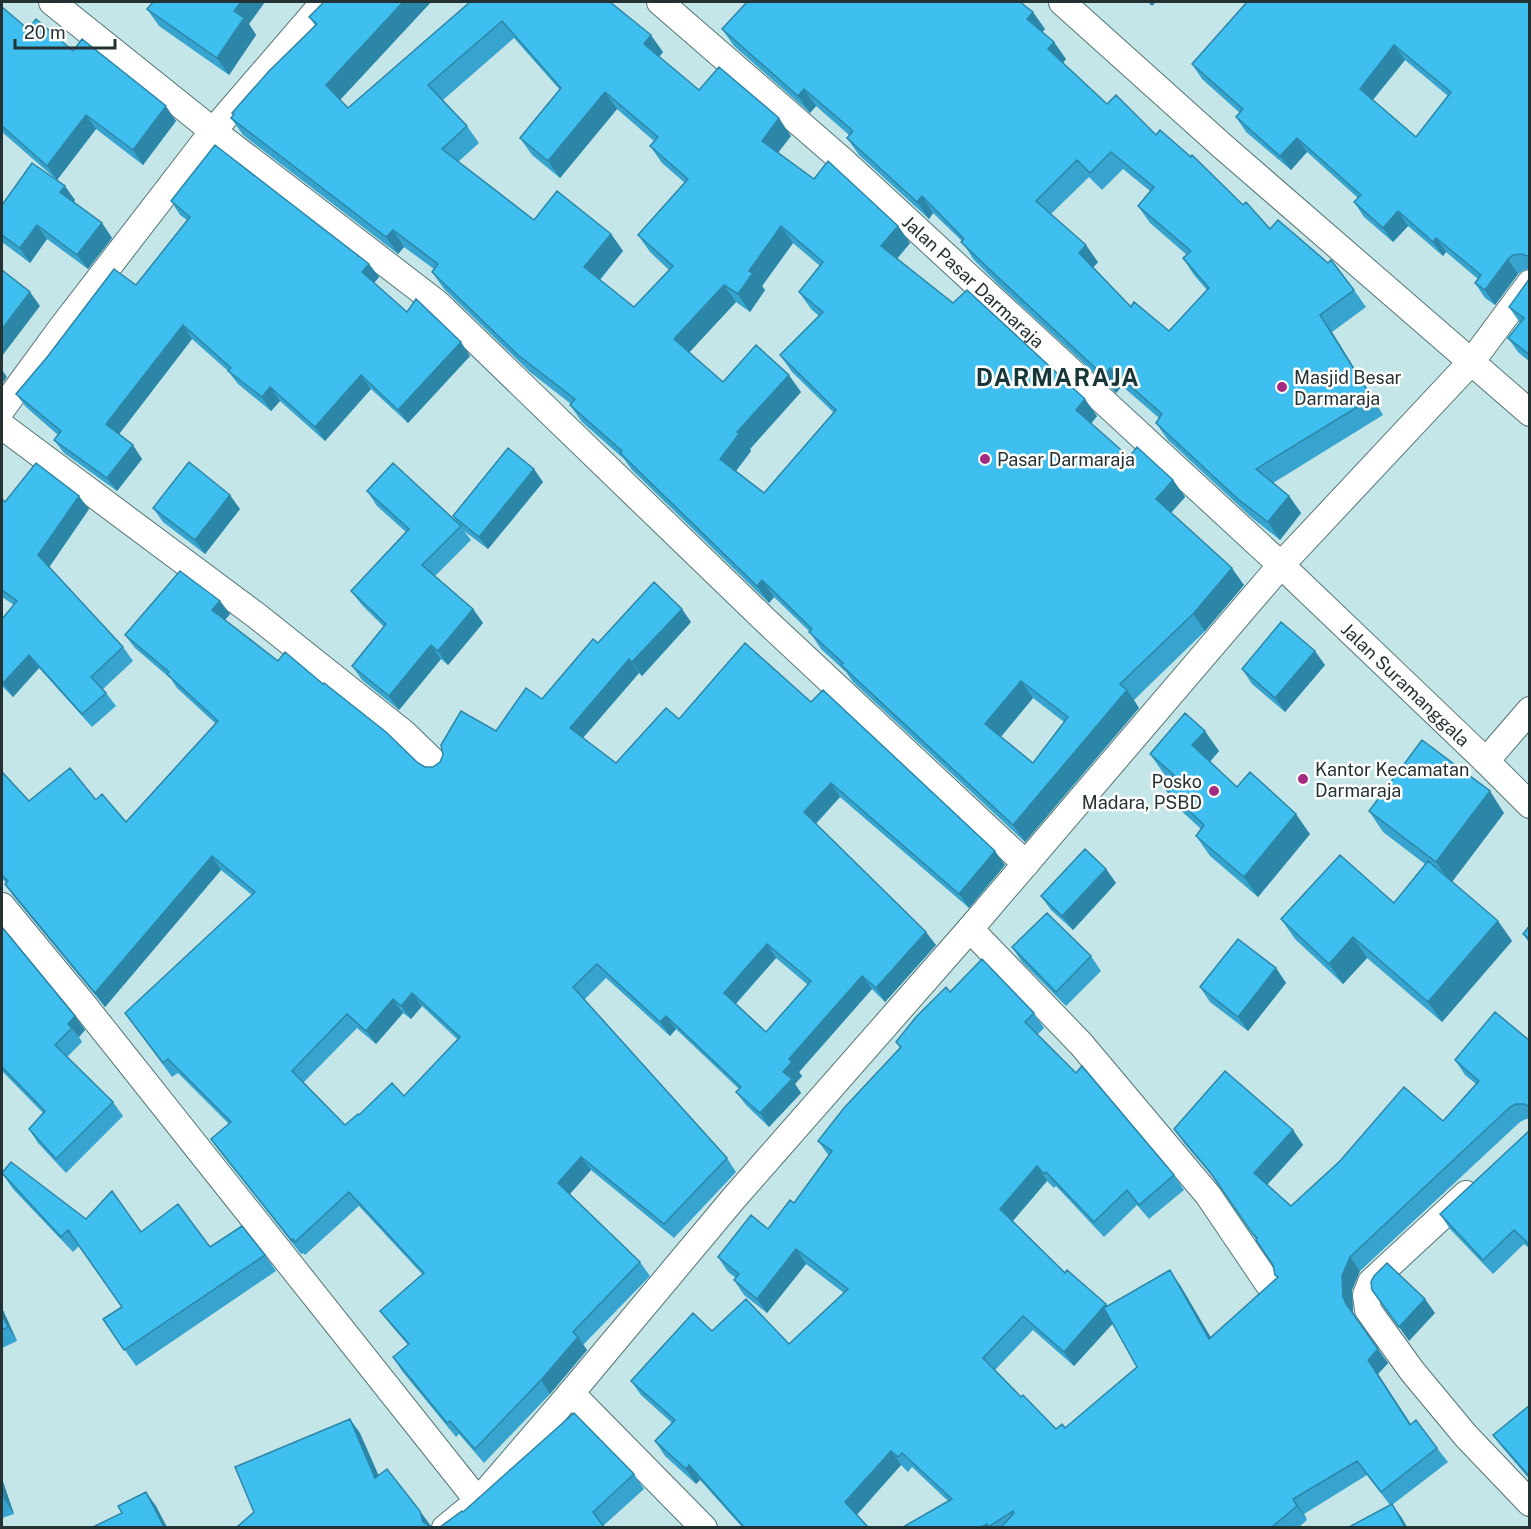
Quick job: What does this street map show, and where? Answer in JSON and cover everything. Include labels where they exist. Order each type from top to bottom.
[{"type":"street","points":[[52,2],[213,131],[437,303],[764,619],[1026,864]]},
{"type":"street","points":[[2,409],[213,131],[324,2]]},
{"type":"street","name":"Jalan Pasar Darmaraja","points":[[660,2],[842,160],[1281,565]]},
{"type":"street","points":[[1062,2],[1220,144],[1530,413]]},
{"type":"street","points":[[445,1527],[478,1501],[734,1198],[970,929],[1281,565],[1472,361],[1530,283]]},
{"type":"street","points":[[2,426],[266,622],[405,734],[438,766]]},
{"type":"street","name":"Jalan Suramanggala","points":[[1281,565],[1486,760],[1530,805]]},
{"type":"street","points":[[1486,760],[1530,710]]},
{"type":"street","points":[[2,906],[83,1004],[478,1501]]},
{"type":"street","points":[[970,929],[1081,1044],[1208,1195],[1270,1288]]},
{"type":"street","points":[[1484,1177],[1371,1282],[1366,1295],[1368,1310],[1412,1371],[1467,1436],[1530,1503]]},
{"type":"street","points":[[571,1393],[704,1527]]},
{"type":"building","points":[[153,2],[241,2],[234,11],[244,18],[217,58],[147,9]]},
{"type":"building","points":[[324,2],[403,2],[326,85],[348,108],[470,2],[610,2],[651,35],[644,44],[699,90],[719,67],[779,118],[762,141],[814,179],[828,161],[898,226],[881,246],[953,303],[967,290],[1085,399],[1076,410],[1129,457],[1137,447],[1173,480],[1156,499],[1232,568],[1193,614],[1120,684],[1127,690],[1013,825],[841,665],[843,663],[809,632],[812,629],[762,580],[757,586],[620,453],[622,451],[570,405],[575,399],[518,355],[432,272],[438,264],[393,230],[386,237],[231,118],[234,114],[232,113],[269,71],[317,24],[309,17]],"holes":[[[502,21],[561,88],[520,138],[548,161],[605,92],[658,137],[650,146],[688,179],[638,235],[673,266],[634,307],[584,267],[611,234],[557,191],[534,220],[442,149],[467,126],[428,85]],[[781,226],[823,262],[799,292],[823,312],[780,355],[836,410],[764,493],[720,459],[739,434],[737,432],[789,375],[756,345],[723,382],[674,339],[724,285],[738,294],[753,273],[749,271]],[[1021,681],[1068,717],[1033,763],[985,724]]]},
{"type":"building","points":[[747,2],[1020,2],[1033,12],[1027,19],[1054,42],[1048,49],[1107,104],[1116,95],[1156,135],[1160,130],[1191,157],[1192,155],[1243,205],[1246,202],[1270,229],[1278,220],[1328,263],[1331,260],[1354,290],[1320,315],[1372,398],[1256,469],[1289,496],[1268,522],[1239,500],[1156,423],[1162,414],[1110,368],[1104,376],[961,242],[964,239],[922,196],[917,202],[847,138],[853,131],[804,89],[798,96],[722,29]],"holes":[[[1111,152],[1154,187],[1138,206],[1191,251],[1183,258],[1209,288],[1169,331],[1134,302],[1131,307],[1079,253],[1086,245],[1036,201],[1077,160],[1090,173]]]},
{"type":"building","points":[[1247,2],[1530,2],[1530,257],[1522,254],[1513,255],[1485,290],[1475,283],[1481,275],[1436,238],[1433,242],[1398,211],[1383,228],[1354,202],[1361,195],[1297,138],[1280,156],[1236,117],[1243,109],[1192,64]],"holes":[[[1394,45],[1451,92],[1416,137],[1360,89]]]},
{"type":"building","points":[[2,7],[28,29],[36,19],[73,51],[82,39],[166,106],[133,150],[86,115],[47,166],[2,126]]},
{"type":"building","points":[[215,145],[369,264],[362,272],[407,312],[416,299],[461,342],[398,410],[361,375],[315,427],[270,387],[262,397],[228,371],[231,368],[183,325],[106,424],[133,445],[107,478],[54,440],[61,431],[16,394],[114,269],[136,285],[190,217],[171,201]]},
{"type":"building","points":[[32,163],[65,186],[60,192],[102,223],[77,255],[37,225],[20,248],[2,235],[2,205]]},
{"type":"building","points":[[2,270],[30,292],[2,329]]},
{"type":"building","points":[[1530,278],[1530,355],[1508,338],[1524,318],[1509,307]]},
{"type":"building","points":[[508,448],[534,469],[479,537],[453,516]]},
{"type":"building","points":[[189,462],[230,495],[195,540],[153,508]]},
{"type":"building","points":[[36,463],[79,496],[38,555],[123,647],[91,677],[106,693],[82,714],[29,655],[3,683],[2,681],[2,619],[17,601],[2,590],[2,499],[5,502]]},
{"type":"building","points":[[393,463],[461,526],[422,565],[473,609],[438,651],[431,645],[389,696],[352,666],[386,624],[351,591],[409,529],[367,491]]},
{"type":"building","points":[[180,571],[220,601],[212,610],[278,661],[285,652],[386,732],[418,763],[425,767],[433,767],[440,762],[443,755],[441,745],[461,711],[496,731],[526,688],[542,699],[593,639],[598,643],[654,582],[682,609],[632,662],[629,659],[570,728],[616,763],[666,708],[679,719],[745,643],[811,702],[823,690],[995,851],[959,894],[831,783],[804,812],[926,932],[876,988],[862,976],[789,1059],[792,1062],[783,1072],[792,1079],[760,1113],[736,1092],[741,1087],[666,1016],[660,1022],[597,964],[573,987],[727,1158],[664,1224],[581,1157],[558,1183],[640,1262],[573,1332],[578,1337],[541,1380],[475,1449],[450,1421],[447,1423],[393,1357],[409,1344],[380,1311],[424,1273],[349,1192],[295,1242],[293,1239],[292,1241],[211,1139],[231,1122],[168,1059],[163,1063],[125,1013],[255,892],[212,856],[95,993],[5,884],[8,881],[2,875],[2,772],[29,801],[70,768],[96,800],[102,794],[126,822],[218,721],[167,674],[169,672],[125,635]],"holes":[[[767,944],[811,981],[766,1032],[724,993]],[[412,993],[460,1037],[404,1096],[392,1083],[359,1115],[345,1125],[292,1071],[347,1014],[366,1031],[393,999],[401,1006]]]},
{"type":"building","points":[[1281,622],[1315,651],[1275,698],[1242,669]]},
{"type":"building","points":[[1185,713],[1205,731],[1192,745],[1237,787],[1250,772],[1296,814],[1244,877],[1196,836],[1204,825],[1163,786],[1174,775],[1150,754]]},
{"type":"building","points":[[1422,740],[1490,791],[1436,862],[1369,811]]},
{"type":"building","points":[[1085,849],[1106,869],[1062,916],[1041,896]]},
{"type":"building","points":[[1340,855],[1394,903],[1428,861],[1498,921],[1428,1002],[1353,937],[1329,964],[1281,919]]},
{"type":"building","points":[[1047,913],[1091,956],[1056,992],[1012,947]]},
{"type":"building","points":[[1530,925],[1530,939],[1523,934]]},
{"type":"building","points":[[2,927],[75,1016],[68,1024],[72,1028],[55,1045],[113,1102],[56,1159],[29,1129],[45,1111],[2,1067]]},
{"type":"building","points":[[1238,939],[1276,968],[1238,1017],[1200,987]]},
{"type":"building","points":[[982,959],[1034,1013],[1025,1022],[1076,1073],[1082,1066],[1174,1175],[1139,1205],[1127,1190],[1094,1222],[1046,1172],[1044,1174],[1037,1166],[1000,1209],[1065,1273],[1067,1270],[1106,1304],[1064,1352],[1023,1316],[983,1358],[1056,1429],[1062,1424],[1065,1428],[1137,1367],[1104,1308],[1170,1270],[1209,1339],[1278,1277],[1275,1275],[1273,1265],[1256,1240],[1257,1238],[1210,1172],[1174,1129],[1225,1071],[1293,1130],[1254,1173],[1291,1206],[1340,1161],[1404,1087],[1443,1121],[1479,1081],[1455,1060],[1495,1012],[1530,1041],[1530,1107],[1516,1104],[1510,1107],[1350,1257],[1342,1276],[1343,1297],[1346,1304],[1378,1349],[1368,1360],[1410,1425],[1416,1420],[1437,1448],[1381,1492],[1357,1461],[1293,1499],[1297,1506],[1272,1527],[1001,1527],[1014,1513],[1013,1511],[988,1527],[987,1524],[981,1527],[903,1527],[952,1499],[902,1453],[898,1457],[891,1451],[845,1502],[868,1527],[744,1527],[689,1465],[686,1469],[655,1441],[675,1420],[631,1381],[693,1313],[712,1331],[746,1299],[789,1344],[848,1289],[796,1249],[757,1299],[734,1280],[739,1274],[718,1257],[751,1215],[768,1229],[790,1200],[794,1203],[832,1151],[818,1141],[844,1108],[901,1047],[896,1042],[916,1017],[946,987],[950,992]]},
{"type":"building","points":[[1530,1130],[1530,1245],[1514,1230],[1483,1260],[1440,1214]]},
{"type":"building","points":[[11,1162],[86,1219],[112,1191],[141,1232],[178,1204],[210,1247],[242,1226],[265,1255],[124,1350],[103,1319],[122,1307],[68,1230],[61,1237],[2,1173]]},
{"type":"building","points":[[1387,1263],[1425,1299],[1399,1327],[1372,1290],[1371,1282],[1374,1276]]},
{"type":"building","points":[[2,1315],[8,1327],[2,1330]]},
{"type":"building","points":[[1530,1405],[1530,1477],[1493,1435]]},
{"type":"building","points":[[574,1413],[634,1474],[593,1512],[604,1527],[440,1527],[463,1512]]},
{"type":"building","points":[[350,1419],[375,1478],[387,1469],[420,1511],[423,1522],[431,1527],[237,1527],[254,1512],[235,1467]]},
{"type":"building","points":[[146,1492],[164,1527],[93,1527],[122,1513],[118,1506]]},
{"type":"building","points":[[1392,1504],[1405,1527],[1349,1527]]},
{"type":"place","name":"Masjid Besar Darmaraja","points":[[1282,387]]},
{"type":"place","name":"Pasar Darmaraja","points":[[985,459]]},
{"type":"place","name":"Kantor Kecamatan Darmaraja","points":[[1303,779]]},
{"type":"place","name":"Posko Madara, PSBD","points":[[1214,791]]},
{"type":"district","name":"DARMARAJA","points":[[1058,377]]}]
